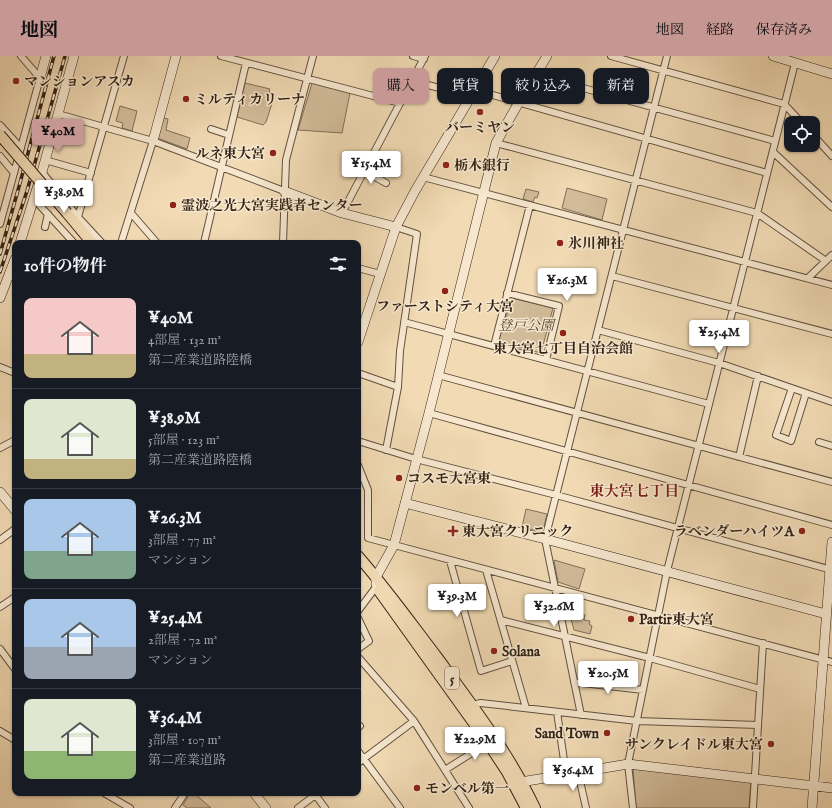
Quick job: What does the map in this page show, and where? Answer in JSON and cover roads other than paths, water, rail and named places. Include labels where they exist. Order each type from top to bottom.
[{"type":"main road","points":[[0,135],[64,214],[83,240]]},
{"type":"main road","points":[[0,144],[89,240]]},
{"type":"main road","name":"5","points":[[361,560],[492,740],[535,808]]},
{"type":"main road","name":"5","points":[[361,568],[376,582]]},
{"type":"main road","name":"5","points":[[518,783],[526,808]]},
{"type":"street","points":[[21,56],[40,78]]},
{"type":"street","points":[[0,223],[46,56]]},
{"type":"street","points":[[21,240],[42,172],[74,56]]},
{"type":"street","points":[[78,217],[124,56]]},
{"type":"street","points":[[123,240],[153,142],[176,56]]},
{"type":"street","points":[[221,56],[373,96]]},
{"type":"street","points":[[283,240],[286,160],[313,56]]},
{"type":"street","points":[[413,56],[425,58],[419,68]]},
{"type":"street","points":[[488,68],[495,56]]},
{"type":"street","points":[[540,68],[547,56]]},
{"type":"street","points":[[611,56],[784,104],[795,116]]},
{"type":"street","points":[[580,714],[545,538],[667,56]]},
{"type":"street","points":[[773,56],[792,60],[832,74]]},
{"type":"street","points":[[633,808],[628,764],[667,571],[775,141],[784,104],[792,60]]},
{"type":"street","points":[[206,240],[228,135],[246,63]]},
{"type":"street","points":[[585,89],[775,141]]},
{"type":"street","points":[[342,213],[399,104]]},
{"type":"street","points":[[361,333],[396,227],[423,177],[466,104]]},
{"type":"street","points":[[361,606],[376,582],[394,545],[429,413],[496,143],[518,104]]},
{"type":"street","points":[[526,104],[767,173]]},
{"type":"street","points":[[58,114],[153,142],[342,213],[417,234],[400,351],[398,387],[386,450]]},
{"type":"street","points":[[0,125],[21,148]]},
{"type":"street","points":[[210,130],[228,135]]},
{"type":"street","points":[[496,143],[757,213],[826,261]]},
{"type":"street","points":[[820,143],[832,156]]},
{"type":"street","points":[[772,152],[832,207]]},
{"type":"street","points":[[0,156],[14,173]]},
{"type":"street","points":[[45,160],[91,173]]},
{"type":"street","points":[[364,171],[386,183]]},
{"type":"street","points":[[42,172],[78,217],[99,240]]},
{"type":"street","points":[[423,177],[832,285]]},
{"type":"street","points":[[34,199],[71,240]]},
{"type":"street","points":[[494,346],[530,205]]},
{"type":"street","points":[[131,213],[154,240]]},
{"type":"street","points":[[45,227],[48,214]]},
{"type":"street","points":[[808,278],[832,255]]},
{"type":"street","points":[[0,298],[12,267]]},
{"type":"street","points":[[361,269],[380,274]]},
{"type":"street","points":[[612,276],[832,334]]},
{"type":"street","points":[[507,293],[559,306],[546,360]]},
{"type":"street","points":[[404,322],[709,404]]},
{"type":"street","points":[[598,330],[719,363],[832,402]]},
{"type":"street","points":[[0,367],[12,372]]},
{"type":"street","points":[[361,374],[398,387]]},
{"type":"street","points":[[438,374],[832,482]]},
{"type":"street","points":[[739,457],[758,376]]},
{"type":"street","points":[[792,388],[776,435],[791,441],[806,393]]},
{"type":"street","points":[[429,413],[832,525]]},
{"type":"street","points":[[0,448],[12,442]]},
{"type":"street","points":[[361,442],[416,459],[831,569]]},
{"type":"street","points":[[819,442],[832,446]]},
{"type":"street","points":[[361,472],[368,490],[368,538],[827,660]]},
{"type":"street","points":[[0,492],[12,506]]},
{"type":"street","points":[[405,503],[545,538],[829,615]]},
{"type":"street","points":[[0,540],[12,531]]},
{"type":"street","points":[[812,808],[827,660],[832,542]]},
{"type":"street","points":[[450,560],[481,671],[512,661]]},
{"type":"street","points":[[486,570],[526,708]]},
{"type":"street","points":[[0,607],[12,599]]},
{"type":"street","points":[[500,620],[650,658],[760,689]]},
{"type":"street","points":[[361,624],[369,641],[361,647]]},
{"type":"street","points":[[753,808],[763,643]]},
{"type":"street","points":[[0,650],[12,665]]},
{"type":"street","points":[[361,661],[414,721],[469,808]]},
{"type":"street","points":[[574,682],[643,690]]},
{"type":"street","points":[[468,707],[481,703],[637,721],[758,725]]},
{"type":"street","points":[[557,712],[566,774]]},
{"type":"street","points":[[361,761],[414,721]]},
{"type":"street","points":[[0,731],[12,738]]},
{"type":"street","points":[[445,770],[492,740]]},
{"type":"street","points":[[361,755],[400,808]]},
{"type":"street","points":[[518,783],[628,764],[832,788]]},
{"type":"street","points":[[578,772],[586,808]]},
{"type":"street","points":[[109,796],[130,808]]},
{"type":"street","points":[[175,808],[183,796]]},
{"type":"street","points":[[256,796],[266,808]]},
{"type":"street","points":[[298,808],[313,796]]},
{"type":"street","points":[[317,796],[325,808]]},
{"type":"railway","points":[[0,254],[54,56]]},
{"type":"railway","points":[[0,272],[27,191],[65,56]]},
{"type":"place","name":"マンションアスカ","points":[[16,81]]},
{"type":"place","name":"ミルティカリーナ","points":[[186,99]]},
{"type":"place","name":"バーミヤン","points":[[480,112]]},
{"type":"place","name":"ルネ東大宮","points":[[273,153]]},
{"type":"place","name":"栃木銀行","points":[[446,165]]},
{"type":"place","name":"霊波之光大宮実践者センター","points":[[173,205]]},
{"type":"place","name":"氷川神社","points":[[560,243]]},
{"type":"place","name":"ファーストシティ大宮","points":[[445,291]]},
{"type":"place","name":"東大宮七丁目自治会館","points":[[563,333]]},
{"type":"place","name":"コスモ大宮東","points":[[399,478]]},
{"type":"place","name":"東大宮クリニック","points":[[453,531]]},
{"type":"place","name":"ラベンダーハイツA","points":[[802,531]]},
{"type":"place","name":"Partir東大宮","points":[[631,619]]},
{"type":"place","name":"Solana","points":[[494,651]]},
{"type":"place","name":"Sand Town","points":[[607,733]]},
{"type":"place","name":"サンクレイドル東大宮","points":[[771,744]]},
{"type":"place","name":"モンベル第一","points":[[417,788]]},
{"type":"district","name":"東大宮七丁目","points":[[634,491]]},
{"type":"park label","name":"登戸公園","points":[[526,325]]}]
